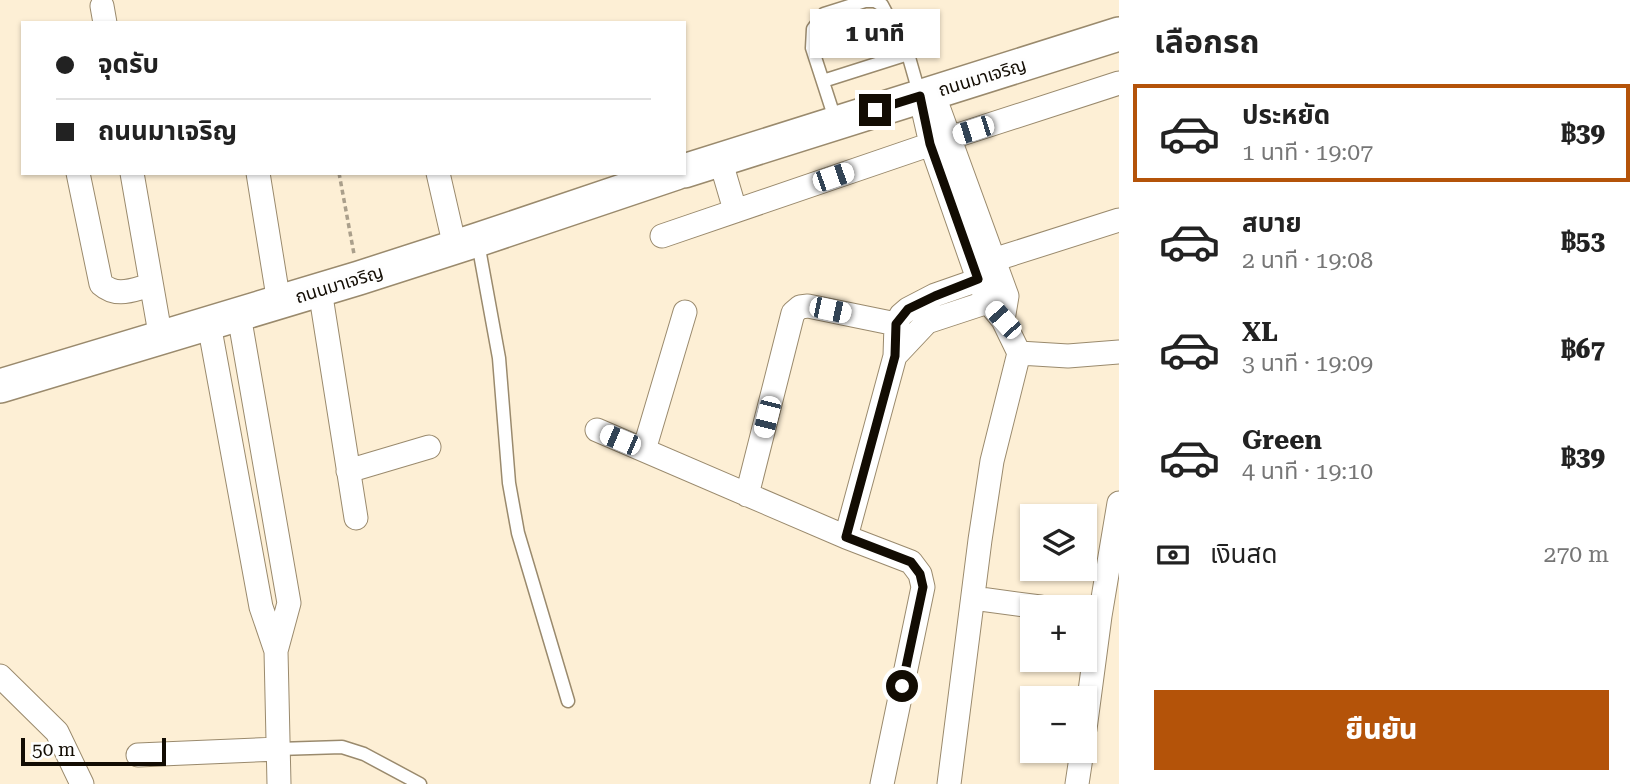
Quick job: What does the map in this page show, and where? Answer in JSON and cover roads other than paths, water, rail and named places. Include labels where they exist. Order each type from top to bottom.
[{"type":"main road","name":"ถนนมาเจริญ","points":[[686,169],[1119,34]]},
{"type":"main road","name":"ถนนมาเจริญ","points":[[0,386],[359,278],[670,175]]},
{"type":"street","points":[[662,236],[1119,83]]},
{"type":"street","points":[[927,94],[940,141],[990,271],[1003,320],[1018,353],[992,461],[949,784]]},
{"type":"street","points":[[720,159],[735,210]]},
{"type":"street","points":[[78,175],[101,284],[108,291],[118,293],[151,285]]},
{"type":"street","points":[[132,175],[161,339]]},
{"type":"street","points":[[258,175],[279,303]]},
{"type":"street","points":[[439,175],[466,244]]},
{"type":"street","points":[[846,537],[895,356],[896,324],[908,309],[990,271],[1119,220]]},
{"type":"street","points":[[320,290],[356,518]]},
{"type":"street","points":[[895,356],[927,322],[997,299]]},
{"type":"street","points":[[747,495],[793,313],[800,307],[808,306],[896,324]]},
{"type":"street","points":[[644,450],[685,312]]},
{"type":"street","points":[[224,320],[261,607],[276,651]]},
{"type":"street","points":[[224,320],[289,603],[276,651],[279,784]]},
{"type":"street","points":[[1018,353],[1068,356],[1119,352]]},
{"type":"street","points":[[597,430],[846,537],[911,562],[920,574],[923,587],[881,784]]},
{"type":"street","points":[[348,471],[429,447]]},
{"type":"street","points":[[1097,598],[1119,503]]},
{"type":"street","points":[[973,598],[1020,604]]},
{"type":"street","points":[[0,676],[57,732],[82,784]]},
{"type":"street","points":[[138,755],[278,749]]},
{"type":"street","points":[[1077,784],[1080,763]]},
{"type":"lane","points":[[836,122],[812,48],[813,29],[824,14],[865,1],[875,1],[882,5],[927,94]]},
{"type":"lane","points":[[822,80],[908,54]]},
{"type":"lane","points":[[466,244],[499,358],[509,483],[518,533],[568,701]]},
{"type":"lane","points":[[278,749],[342,747],[364,754],[420,784]]}]
